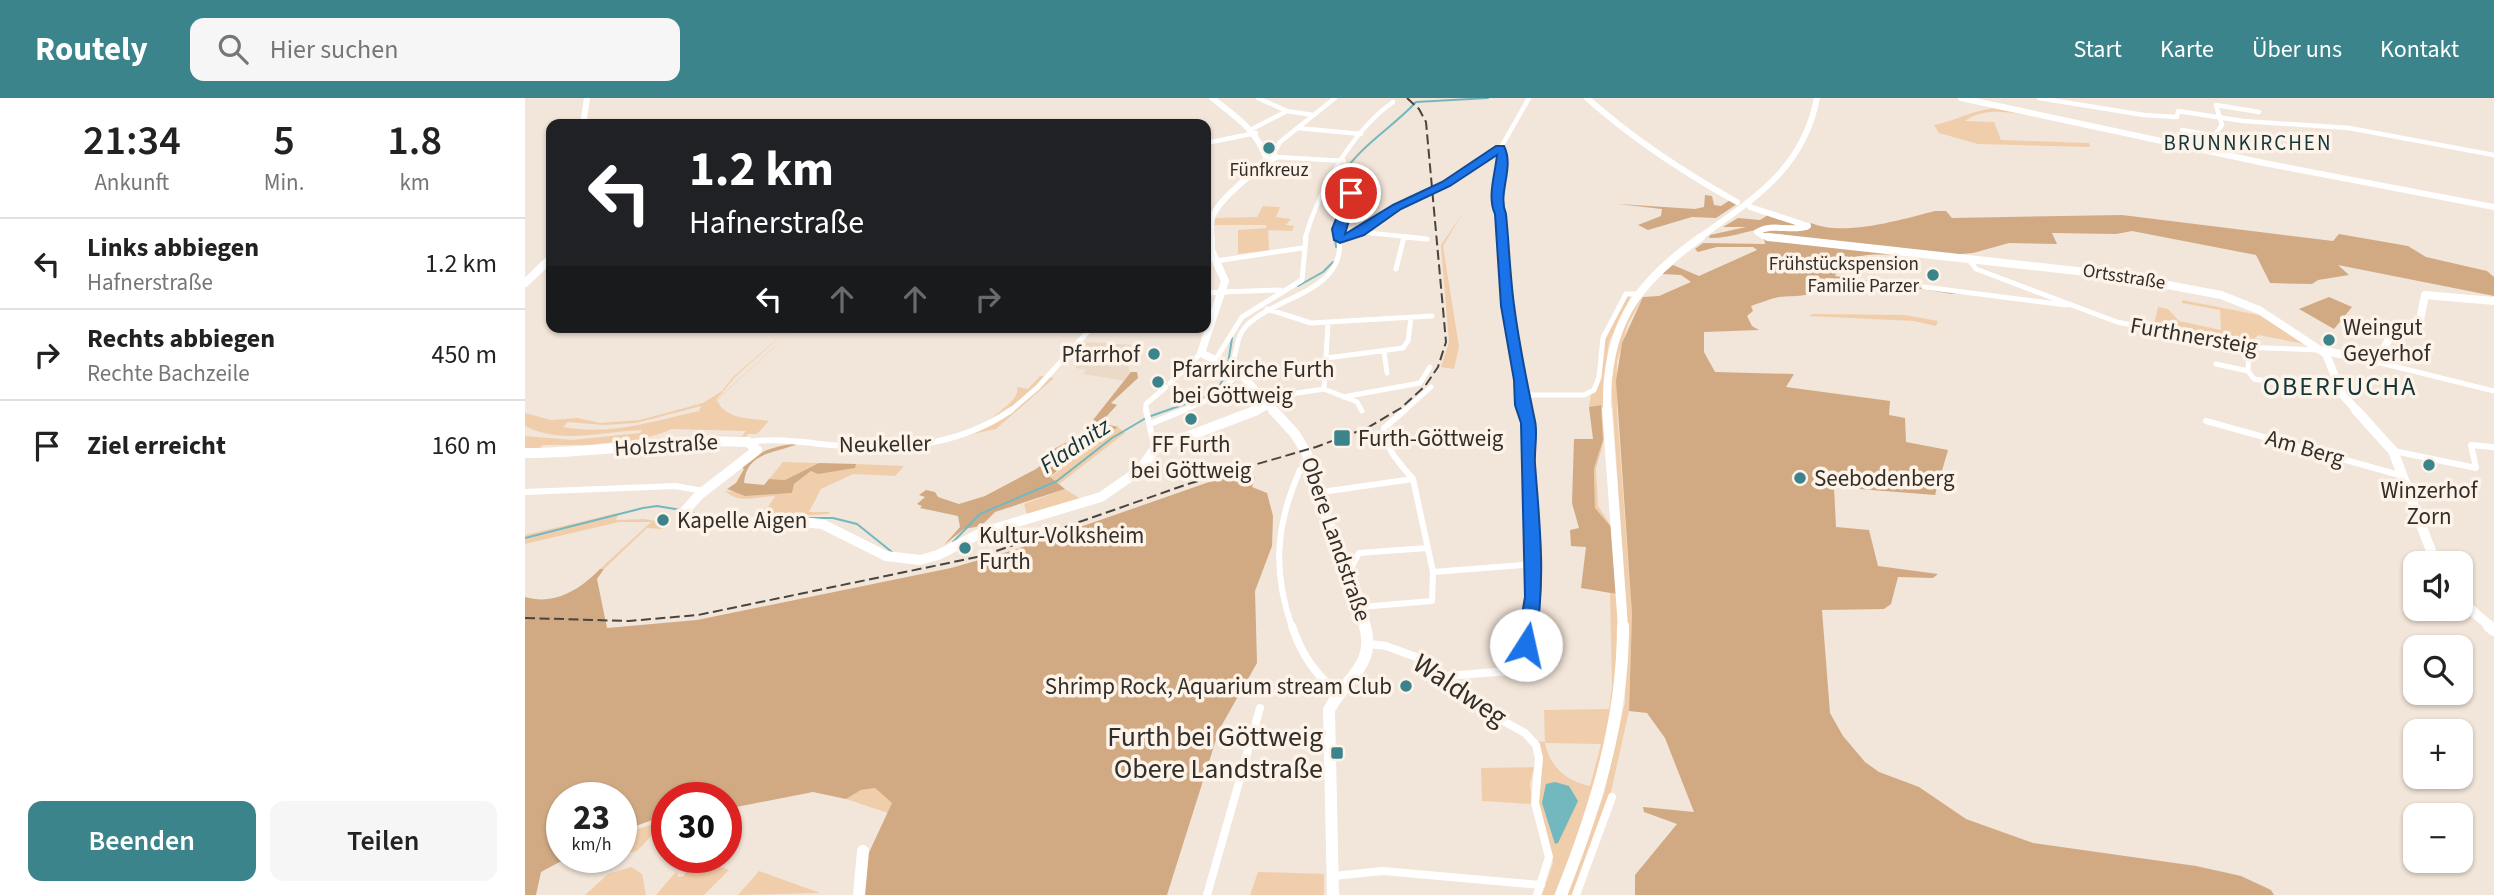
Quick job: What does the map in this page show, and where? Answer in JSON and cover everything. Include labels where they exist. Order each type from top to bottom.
[{"type":"street","points":[[584,119],[587,98]]},
{"type":"street","points":[[1212,98],[1254,131],[1271,157]]},
{"type":"street","points":[[1258,98],[1287,111],[1313,115]]},
{"type":"street","points":[[1211,315],[1224,278],[1211,250],[1212,217],[1223,202],[1271,157],[1277,145],[1335,98]]},
{"type":"street","points":[[1340,240],[1360,232],[1397,207],[1446,184],[1500,149],[1529,98]]},
{"type":"street","points":[[1587,98],[1627,134],[1670,160],[1682,172],[1737,202]]},
{"type":"street","points":[[1561,895],[1600,792],[1620,702],[1623,614],[1607,384],[1616,333],[1636,294],[1671,257],[1753,198],[1781,173],[1807,136],[1817,98]]},
{"type":"street","points":[[1961,98],[2215,153],[2494,207]]},
{"type":"street","points":[[2039,98],[2143,115],[2176,117],[2178,111],[2221,118],[2349,128],[2494,155]]},
{"type":"street","points":[[1218,360],[1239,321],[1282,290],[1302,280],[1302,248],[1328,186],[1351,151],[1352,142],[1362,134],[1377,112],[1393,102]]},
{"type":"street","points":[[2215,153],[2215,136],[2222,125],[2216,105],[2259,112]]},
{"type":"street","points":[[1211,142],[1254,131],[1287,111]]},
{"type":"street","points":[[1297,128],[1362,134]]},
{"type":"street","points":[[2182,130],[2215,136]]},
{"type":"street","points":[[1445,676],[1522,670],[1534,597],[1535,564],[1527,462],[1528,423],[1507,306],[1500,214],[1495,202],[1501,174],[1500,149]]},
{"type":"street","points":[[1271,157],[1344,161]]},
{"type":"street","points":[[1149,420],[1217,396],[1235,369],[1239,333],[1267,309],[1331,273],[1340,259],[1338,229],[1351,195],[1350,175]]},
{"type":"street","name":"Ortsstraße","points":[[1750,207],[1808,226],[1802,229],[1773,226],[1757,232],[1781,237],[2078,270],[2221,295],[2269,315],[2321,350],[2340,351],[2377,362]]},
{"type":"street","points":[[1360,232],[1427,239]]},
{"type":"street","points":[[1396,269],[1404,237]]},
{"type":"street","points":[[1216,261],[1302,248]]},
{"type":"street","name":"Furthnersteig","points":[[1968,258],[1976,269],[2117,322],[2249,348],[2321,350]]},
{"type":"street","points":[[525,283],[546,263]]},
{"type":"street","name":"Furthnersteig","points":[[1924,287],[2071,305]]},
{"type":"street","points":[[1211,292],[1282,290]]},
{"type":"street","points":[[1522,395],[1584,395],[1594,390],[1599,377],[1604,336],[1626,294],[1636,294]]},
{"type":"street","points":[[2377,362],[2383,356],[2393,332],[2420,320],[2425,295],[2494,301]]},
{"type":"street","points":[[1267,309],[1311,323],[1432,316]]},
{"type":"street","points":[[1327,358],[1384,351],[1406,345],[1411,318]]},
{"type":"street","points":[[1324,390],[1328,323]]},
{"type":"street","name":"Neukeller","points":[[748,442],[912,447],[965,438],[980,432],[1020,404],[1087,333]]},
{"type":"street","points":[[1203,333],[1201,353],[1146,404],[1155,449],[1247,416],[1268,404],[1297,393],[1324,390],[1357,402],[1362,411]]},
{"type":"street","points":[[2249,348],[2248,371],[2254,379],[2342,394]]},
{"type":"street","name":"Am Berg","points":[[2321,350],[2329,359],[2342,394],[2393,452],[2432,551]]},
{"type":"street","points":[[1384,351],[1387,373]]},
{"type":"street","points":[[1201,353],[1235,369]]},
{"type":"street","points":[[1068,354],[1099,359]]},
{"type":"street","points":[[2377,362],[2494,391]]},
{"type":"street","points":[[2216,364],[2248,371]]},
{"type":"street","points":[[1343,397],[1420,383],[1430,366]]},
{"type":"street","name":"Obere Landstraße","points":[[1235,369],[1300,440],[1315,493],[1350,570],[1370,644],[1364,664],[1338,693],[1329,710],[1333,796],[1333,895]]},
{"type":"street","points":[[1361,607],[1432,601],[1434,597],[1433,572],[1413,479],[1384,439],[1384,428],[1431,387]]},
{"type":"street","name":"Am Berg","points":[[2206,421],[2403,476]]},
{"type":"street","name":"Holzstraße","points":[[525,453],[582,452],[684,439],[748,442],[757,450],[705,491],[686,510],[685,519],[704,523],[820,523],[878,553],[909,561],[933,557],[984,532],[1101,498],[1147,464],[1155,449]]},
{"type":"street","name":"Neukeller","points":[[757,450],[788,443]]},
{"type":"street","points":[[2393,452],[2476,468],[2471,445],[2492,447]]},
{"type":"street","points":[[1309,468],[1300,470],[1293,486],[1282,520],[1278,557],[1290,619],[1298,643],[1309,665],[1327,686],[1338,693]]},
{"type":"street","points":[[1315,493],[1413,479]]},
{"type":"street","points":[[525,492],[675,486],[705,491]]},
{"type":"street","points":[[1350,570],[1355,565],[1355,556],[1359,553],[1427,548]]},
{"type":"street","points":[[1433,572],[1535,564]]},
{"type":"street","points":[[2473,612],[2494,630]]},
{"type":"street","name":"Waldweg","points":[[1370,644],[1399,649],[1445,676],[1479,708],[1524,733],[1539,753],[1534,785],[1535,804],[1549,854],[1549,864],[1541,885]]},
{"type":"street","points":[[1207,895],[1216,855],[1257,727],[1260,708]]},
{"type":"street","points":[[1576,895],[1612,797]]},
{"type":"street","points":[[859,895],[863,851]]},
{"type":"street","points":[[1333,876],[1383,871],[1541,885],[1537,895]]},
{"type":"shaded area","points":[[1995,108],[2048,119],[1994,112],[1974,116],[1965,121],[1994,122],[2001,140],[2089,143],[2090,147],[1978,144],[1939,133],[1934,125]]},
{"type":"shaded area","points":[[1705,195],[1712,196],[1714,205],[1721,206],[1730,200],[1737,204],[1716,218],[1692,217],[1648,230],[1638,225],[1661,216],[1662,209],[1618,204],[1695,209],[1704,207]]},
{"type":"shaded area","points":[[1263,206],[1280,207],[1276,217],[1291,219],[1286,225],[1294,226],[1292,231],[1268,230],[1269,250],[1238,254],[1238,230],[1266,228],[1266,225],[1213,225],[1214,218],[1257,217]]},
{"type":"shaded area","points":[[1946,211],[1952,218],[2122,215],[2333,241],[2339,234],[2408,246],[2426,257],[2487,271],[2494,277],[2494,296],[2338,265],[2349,275],[2318,280],[2312,284],[2270,283],[2256,255],[2132,231],[2116,234],[2052,233],[2057,244],[2009,243],[1973,253],[1949,255],[1765,235],[1762,231],[1808,230],[1811,223],[1824,227],[1855,228]]},
{"type":"shaded area","points":[[1462,214],[1443,246],[1459,347],[1454,369],[1441,367],[1449,342],[1441,245]]},
{"type":"shaded area","points":[[1768,215],[1800,223],[1801,227],[1776,226],[1709,238],[1710,235],[1746,227],[1723,227],[1738,218],[1760,220]]},
{"type":"shaded area","points":[[1764,238],[1899,254],[1854,258],[1846,261],[1835,276],[1961,293],[1952,294],[1872,281],[1825,278],[1819,290],[1813,293],[1779,297],[1751,306],[1753,311],[1747,316],[1752,326],[1759,330],[1704,332],[1704,352],[1715,372],[1794,374],[1786,387],[1890,401],[1889,415],[1905,418],[1906,442],[1948,450],[1935,495],[1834,487],[1836,527],[1869,530],[1878,566],[1938,574],[1933,578],[1898,577],[1891,604],[1884,609],[1822,610],[1830,713],[1843,736],[1865,762],[1879,772],[1919,787],[1966,819],[2033,843],[2196,866],[2241,876],[2271,890],[2274,895],[1635,895],[1635,875],[1677,824],[1644,812],[1643,807],[1694,812],[1665,738],[1647,713],[1629,711],[1632,614],[1616,381],[1622,343],[1643,297],[1659,296],[1691,282],[1681,275],[1662,274],[1673,265],[1699,276],[1757,250],[1753,247],[1717,247],[1698,252],[1695,249],[1703,243],[1765,244]]},
{"type":"shaded area","points":[[1632,294],[1609,342],[1603,384],[1605,437],[1596,469],[1598,506],[1613,529],[1595,508],[1594,469],[1600,450],[1600,405],[1589,407],[1605,338],[1627,295]]},
{"type":"shaded area","points":[[1639,296],[1643,297],[1628,324],[1617,362],[1617,411],[1632,614],[1629,711],[1610,796],[1573,895],[1567,895],[1604,794],[1625,702],[1627,614],[1611,384],[1617,343]]},
{"type":"shaded area","points":[[2329,297],[2352,307],[2334,329],[2299,309]]},
{"type":"shaded area","points":[[2182,300],[2264,316],[2310,345],[2258,335],[2248,346],[2236,345],[2153,329],[2158,307],[2168,309],[2179,321],[2221,330],[2220,310],[2182,303]]},
{"type":"shaded area","points":[[1905,315],[1938,321],[1936,326],[1914,321],[1809,316]]},
{"type":"shaded area","points":[[784,333],[736,376],[714,402],[790,333],[717,400],[721,407],[732,415],[769,421],[757,434],[748,434],[745,439],[525,451],[525,436],[573,440],[640,433],[642,430],[583,436],[553,435],[525,426],[525,413],[551,420],[577,418],[601,423],[640,420],[703,403],[722,391],[733,377]],"holes":[[[701,406],[699,411],[615,429],[563,427],[568,422],[603,425],[636,423]],[[672,429],[746,431],[742,436],[691,436],[628,441]],[[591,444],[539,449],[543,445]]]},
{"type":"shaded area","points":[[1087,342],[1133,345],[1125,350],[1130,357],[1123,363],[1127,364],[1131,374],[1125,381],[1083,374],[1087,370],[1075,368],[1085,356],[1077,354]]},
{"type":"shaded area","points":[[1131,372],[1137,372],[1138,378],[1111,403],[1117,405],[1104,419],[1105,424],[1118,427],[1083,447],[1050,477],[1065,489],[995,512],[981,526],[964,529],[944,545],[960,527],[958,516],[920,508],[922,506],[917,504],[925,497],[919,495],[926,490],[935,492],[938,497],[959,504],[985,496],[1036,469],[1057,453],[1052,450],[1092,429],[1093,420]]},
{"type":"shaded area","points":[[1040,376],[1054,378],[996,429],[927,444],[862,445],[866,440],[939,438],[974,428],[1009,403],[1016,396],[1017,387],[1028,389]]},
{"type":"shaded area","points":[[1601,405],[1603,440],[1594,469],[1595,508],[1613,529],[1617,594],[1581,588],[1586,547],[1571,546],[1570,530],[1579,528],[1572,503],[1574,439],[1593,439],[1589,407]]},
{"type":"shaded area","points":[[1118,427],[1125,433],[1058,485],[1050,478],[1098,437]]},
{"type":"shaded area","points":[[797,444],[757,459],[750,465],[744,483],[764,485],[769,479],[785,480],[819,463],[856,464],[855,468],[818,474],[811,471],[794,484],[792,493],[745,496],[727,489],[736,483],[744,469],[741,466],[754,457],[767,450]]},
{"type":"shaded area","points":[[783,462],[819,463],[785,480],[769,479]]},
{"type":"shaded area","points":[[856,464],[904,466],[895,476],[853,474],[821,489],[809,512],[830,512],[828,514],[761,518],[775,496],[742,499],[725,491],[762,495],[792,493],[794,484],[811,471],[855,468]]},
{"type":"shaded area","points":[[1235,473],[1255,477],[1252,487],[1267,493],[1273,516],[1272,546],[1255,591],[1257,663],[1219,730],[1167,895],[863,895],[866,859],[892,803],[875,788],[861,790],[846,799],[813,792],[742,806],[742,782],[651,782],[651,821],[637,825],[637,782],[546,782],[546,869],[541,872],[536,895],[525,895],[525,597],[546,599],[566,594],[600,569],[604,569],[597,579],[607,628],[697,620],[951,568],[1014,550]]},
{"type":"shaded area","points":[[1065,489],[1084,501],[1028,517],[1024,504]]},
{"type":"shaded area","points":[[618,513],[616,520],[644,519],[667,523],[662,529],[647,528],[604,569],[600,569],[651,522],[619,522],[525,544],[525,535]]},
{"type":"shaded area","points":[[1610,593],[1617,594],[1618,643],[1610,729],[1575,845],[1554,895],[1542,895],[1553,863],[1539,804],[1542,753],[1536,741],[1545,742],[1544,710],[1609,709],[1612,686]],"holes":[[[1545,743],[1601,744],[1590,786],[1574,781],[1560,772],[1547,752]]]},
{"type":"shaded area","points":[[1534,767],[1530,784],[1532,804],[1482,801],[1481,768]]},
{"type":"shaded area","points":[[875,788],[892,803],[888,813],[846,799],[861,790]]},
{"type":"shaded area","points":[[651,825],[651,836],[637,851],[637,829]]},
{"type":"shaded area","points":[[637,871],[642,874],[646,895],[585,895],[608,874],[637,873]]},
{"type":"shaded area","points":[[759,871],[820,893],[738,895]]},
{"type":"shaded area","points":[[1258,872],[1324,874],[1324,895],[1250,895]]},
{"type":"shaded area","points":[[676,873],[678,877],[685,873],[726,873],[704,895],[656,895]]},
{"type":"water","points":[[1555,782],[1569,786],[1578,801],[1558,843],[1555,844],[1542,803],[1546,784]]},
{"type":"waterway","name":"Fladnitz","points":[[1346,187],[1342,175],[1350,164],[1416,102],[1488,98]]},
{"type":"waterway","name":"Fladnitz","points":[[1336,247],[1334,228],[1343,206]]},
{"type":"waterway","name":"Fladnitz","points":[[1298,286],[1323,272],[1333,262]]},
{"type":"waterway","name":"Fladnitz","points":[[1228,364],[1232,338]]},
{"type":"waterway","name":"Fladnitz","points":[[1151,416],[1216,393],[1228,369]]},
{"type":"waterway","name":"Fladnitz","points":[[953,542],[980,514],[1057,481],[1112,438],[1146,418]]},
{"type":"waterway","name":"Fladnitz","points":[[525,538],[643,508],[657,506],[681,510]]},
{"type":"waterway","name":"Fladnitz","points":[[689,512],[704,517]]},
{"type":"waterway","name":"Fladnitz","points":[[807,518],[833,518],[857,524],[892,552]]},
{"type":"railway","points":[[525,618],[629,621],[698,615],[982,556],[1188,484],[1316,447],[1367,428],[1401,408],[1425,386],[1438,367],[1446,342],[1426,122],[1419,109],[1407,98]]},
{"type":"place","name":"Fünfkreuz","points":[[1269,148]]},
{"type":"place","name":"Frühstückspension Familie Parzer","points":[[1933,275]]},
{"type":"place","name":"Weingut Geyerhof","points":[[2329,340]]},
{"type":"place","name":"Pfarrhof","points":[[1154,354]]},
{"type":"place","name":"Pfarrkirche Furth bei Göttweig","points":[[1158,382]]},
{"type":"place","name":"FF Furth bei Göttweig","points":[[1191,419]]},
{"type":"place","name":"Furth-Göttweig","points":[[1342,438]]},
{"type":"place","name":"Winzerhof Zorn","points":[[2429,465]]},
{"type":"place","name":"Seebodenberg","points":[[1800,478]]},
{"type":"place","name":"Kapelle Aigen","points":[[663,520]]},
{"type":"place","name":"Kultur-Volksheim Furth","points":[[965,548]]},
{"type":"place","name":"Shrimp Rock, Aquarium stream Club","points":[[1406,686]]},
{"type":"place","name":"Furth bei Göttweig Obere Landstraße","points":[[1337,753]]},
{"type":"district","name":"BRUNNKIRCHEN","points":[[2248,143]]},
{"type":"district","name":"OBERFUCHA","points":[[2340,386]]},
{"type":"route","points":[[1351,193],[1338,229],[1340,240],[1360,232],[1397,207],[1446,184],[1500,149],[1502,153],[1500,184],[1495,202],[1500,214],[1507,306],[1521,380],[1522,405],[1528,423],[1527,462],[1533,509],[1534,597],[1526,645]]}]
